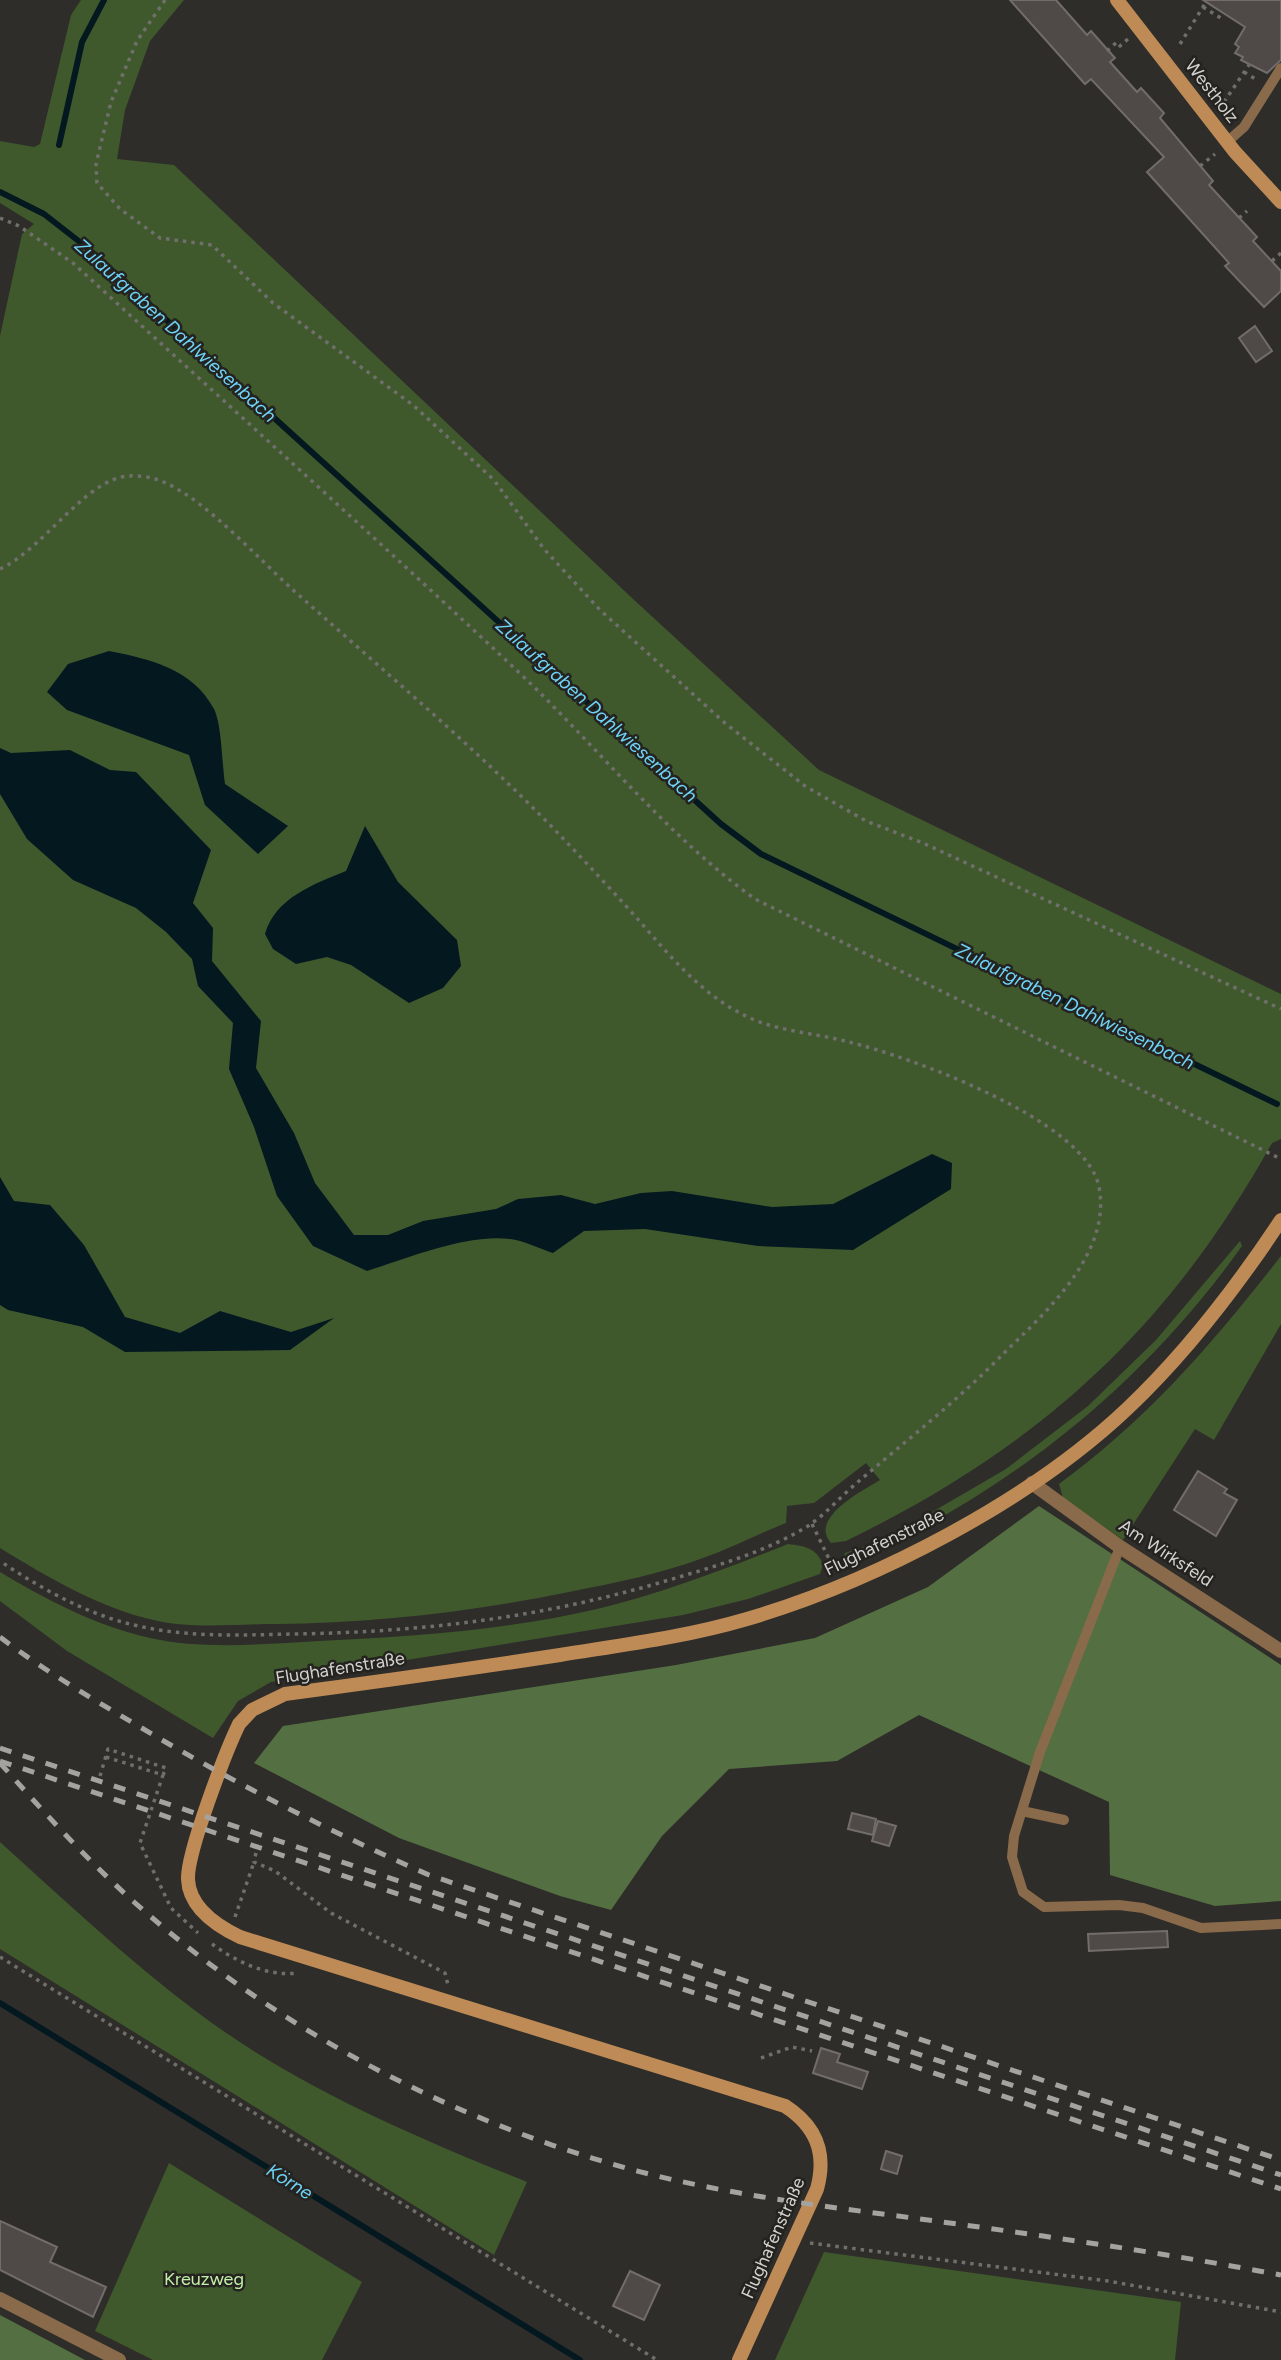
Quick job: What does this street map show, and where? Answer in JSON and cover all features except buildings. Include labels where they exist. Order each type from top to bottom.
[{"type":"main road","name":"Westholz","points":[[1117,0],[1222,147],[1281,202]]},
{"type":"main road","name":"Flughafenstraße","points":[[738,2360],[794,2241],[822,2172],[817,2139],[796,2113],[785,2106],[662,2066],[452,2004],[230,1932],[207,1916],[192,1897],[188,1878],[194,1851],[239,1724],[252,1710],[285,1694],[634,1643],[744,1620],[841,1585],[953,1531],[1032,1483],[1126,1410],[1161,1375],[1244,1276],[1281,1220]]},
{"type":"street","name":"Am Wirksfeld","points":[[1032,1483],[1120,1547],[1281,1651]]},
{"type":"street","points":[[0,2300],[119,2360]]},
{"type":"lane","points":[[1222,147],[1244,127],[1281,68]]},
{"type":"lane","points":[[1120,1547],[1040,1752],[1014,1836],[1012,1857],[1023,1892],[1044,1907],[1119,1905],[1143,1908],[1200,1928],[1281,1924]]},
{"type":"lane","points":[[1022,1811],[1064,1820]]},
{"type":"path","points":[[165,0],[137,41],[116,90],[96,164],[97,183],[120,209],[160,238],[212,245],[273,303],[413,405],[494,480],[544,549],[600,610],[726,724],[805,786],[866,821],[923,843],[1281,1009]]},
{"type":"path","points":[[1180,44],[1206,2]]},
{"type":"path","points":[[1203,7],[1224,20]]},
{"type":"path","points":[[1107,51],[1117,42],[1120,46],[1129,38]]},
{"type":"path","points":[[1224,102],[1249,65]]},
{"type":"path","points":[[1200,166],[1222,147]]},
{"type":"path","points":[[1239,218],[1247,211]]},
{"type":"path","points":[[0,218],[19,226],[73,263],[512,666],[662,819],[727,879],[755,899],[1281,1159]]},
{"type":"path","points":[[1272,261],[1281,253]]},
{"type":"path","points":[[0,569],[15,562],[51,533],[98,485],[120,475],[145,476],[169,484],[195,501],[540,816],[675,961],[714,998],[765,1024],[853,1042],[957,1079],[1058,1132],[1077,1148],[1092,1166],[1100,1189],[1100,1218],[1081,1265],[1043,1315],[970,1388],[812,1524],[730,1562],[601,1601],[439,1627],[353,1633],[196,1636],[127,1624],[60,1598],[0,1561]]},
{"type":"path","points":[[812,1524],[841,1585]]},
{"type":"path","points":[[100,1776],[108,1749],[166,1768],[160,1774],[140,1843],[158,1883]]},
{"type":"path","points":[[106,1756],[160,1774]]},
{"type":"path","points":[[236,1913],[256,1853]]},
{"type":"path","points":[[254,1862],[275,1871],[331,1913],[445,1973],[452,2004]]},
{"type":"path","points":[[0,1957],[657,2360]]},
{"type":"path","points":[[761,2058],[792,2047],[812,2052]]},
{"type":"path","points":[[794,2241],[1108,2281],[1281,2312]]},
{"type":"green space","points":[[81,0],[184,0],[150,41],[125,110],[117,159],[174,165],[632,598],[819,770],[1281,994],[1281,1139],[1272,1143],[1231,1210],[1188,1271],[1142,1327],[1092,1377],[1038,1423],[979,1466],[915,1505],[846,1541],[831,1543],[826,1534],[832,1515],[851,1498],[880,1480],[866,1463],[814,1503],[787,1506],[786,1523],[670,1569],[637,1578],[496,1605],[386,1619],[312,1623],[201,1625],[137,1616],[96,1601],[0,1548],[0,336],[22,234],[34,224],[0,203],[0,141],[34,147],[40,144],[71,15]]},
{"type":"green space","points":[[1240,1241],[1242,1246],[1204,1296],[1162,1344],[1070,1429],[967,1502],[855,1561],[844,1557],[845,1553],[872,1544],[915,1522],[1006,1469],[1088,1406],[1156,1340]]},
{"type":"green space","points":[[1281,1256],[1281,1324],[1214,1440],[1195,1429],[1123,1540],[1063,1498],[1059,1484],[1092,1459],[1151,1406],[1230,1319]]},
{"type":"green space","points":[[1039,1506],[1281,1665],[1281,1901],[1215,1906],[1110,1875],[1109,1802],[919,1715],[837,1761],[729,1769],[662,1836],[611,1910],[560,1896],[399,1838],[254,1763],[283,1726],[676,1665],[815,1638],[928,1587]]},
{"type":"green space","points":[[788,1544],[814,1551],[823,1565],[820,1574],[748,1599],[683,1615],[271,1682],[238,1701],[213,1738],[67,1651],[0,1601],[0,1572],[54,1602],[110,1627],[170,1642],[234,1645],[389,1637],[494,1627],[597,1609],[670,1588]]},
{"type":"green space","points":[[0,1842],[146,1972],[235,2039],[356,2108],[527,2182],[494,2255],[0,1949]]},
{"type":"green space","name":"Kreuzweg","points":[[169,2163],[362,2282],[322,2360],[153,2360],[95,2331]]},
{"type":"green space","points":[[824,2252],[1181,2302],[1175,2360],[775,2360]]},
{"type":"green space","points":[[0,2315],[85,2360],[0,2360]]},
{"type":"water","points":[[109,651],[168,668],[182,675],[205,695],[217,716],[225,784],[288,826],[258,854],[205,805],[189,755],[67,710],[47,692],[68,664]]},
{"type":"water","points":[[0,748],[11,753],[70,750],[110,770],[136,772],[211,850],[193,903],[213,928],[212,961],[261,1021],[256,1068],[294,1133],[315,1183],[354,1235],[388,1235],[423,1221],[496,1209],[518,1199],[561,1195],[595,1204],[641,1193],[672,1191],[772,1207],[833,1204],[932,1154],[952,1163],[951,1189],[853,1250],[758,1246],[645,1229],[584,1231],[553,1253],[516,1240],[480,1239],[441,1247],[367,1271],[313,1246],[277,1196],[254,1127],[229,1069],[233,1023],[198,986],[192,959],[166,932],[136,908],[73,880],[27,839],[0,794]]},
{"type":"water","points":[[365,826],[398,882],[457,940],[461,966],[443,988],[409,1003],[351,965],[327,957],[296,964],[273,949],[265,934],[277,911],[297,894],[346,871]]},
{"type":"water","points":[[0,1177],[14,1201],[50,1205],[84,1245],[125,1317],[180,1333],[220,1311],[291,1332],[334,1318],[290,1350],[125,1352],[83,1327],[8,1310],[0,1305]]},
{"type":"waterway","points":[[59,145],[82,42],[104,0]]},
{"type":"waterway","name":"Zulaufgraben Dahlwiesenbach","points":[[0,192],[44,214],[85,246],[721,824],[761,854],[1277,1104]]},
{"type":"waterway","name":"Körne","points":[[0,2003],[580,2360]]},
{"type":"railway","points":[[0,1637],[83,1693],[243,1785],[429,1875],[1281,2160]]},
{"type":"railway","points":[[0,1748],[1281,2175]]},
{"type":"railway","points":[[0,1761],[1281,2189]]},
{"type":"railway","points":[[0,1763],[116,1886],[187,1946],[242,1987],[358,2060],[482,2119],[612,2164],[730,2191],[1105,2245],[1281,2275]]}]
